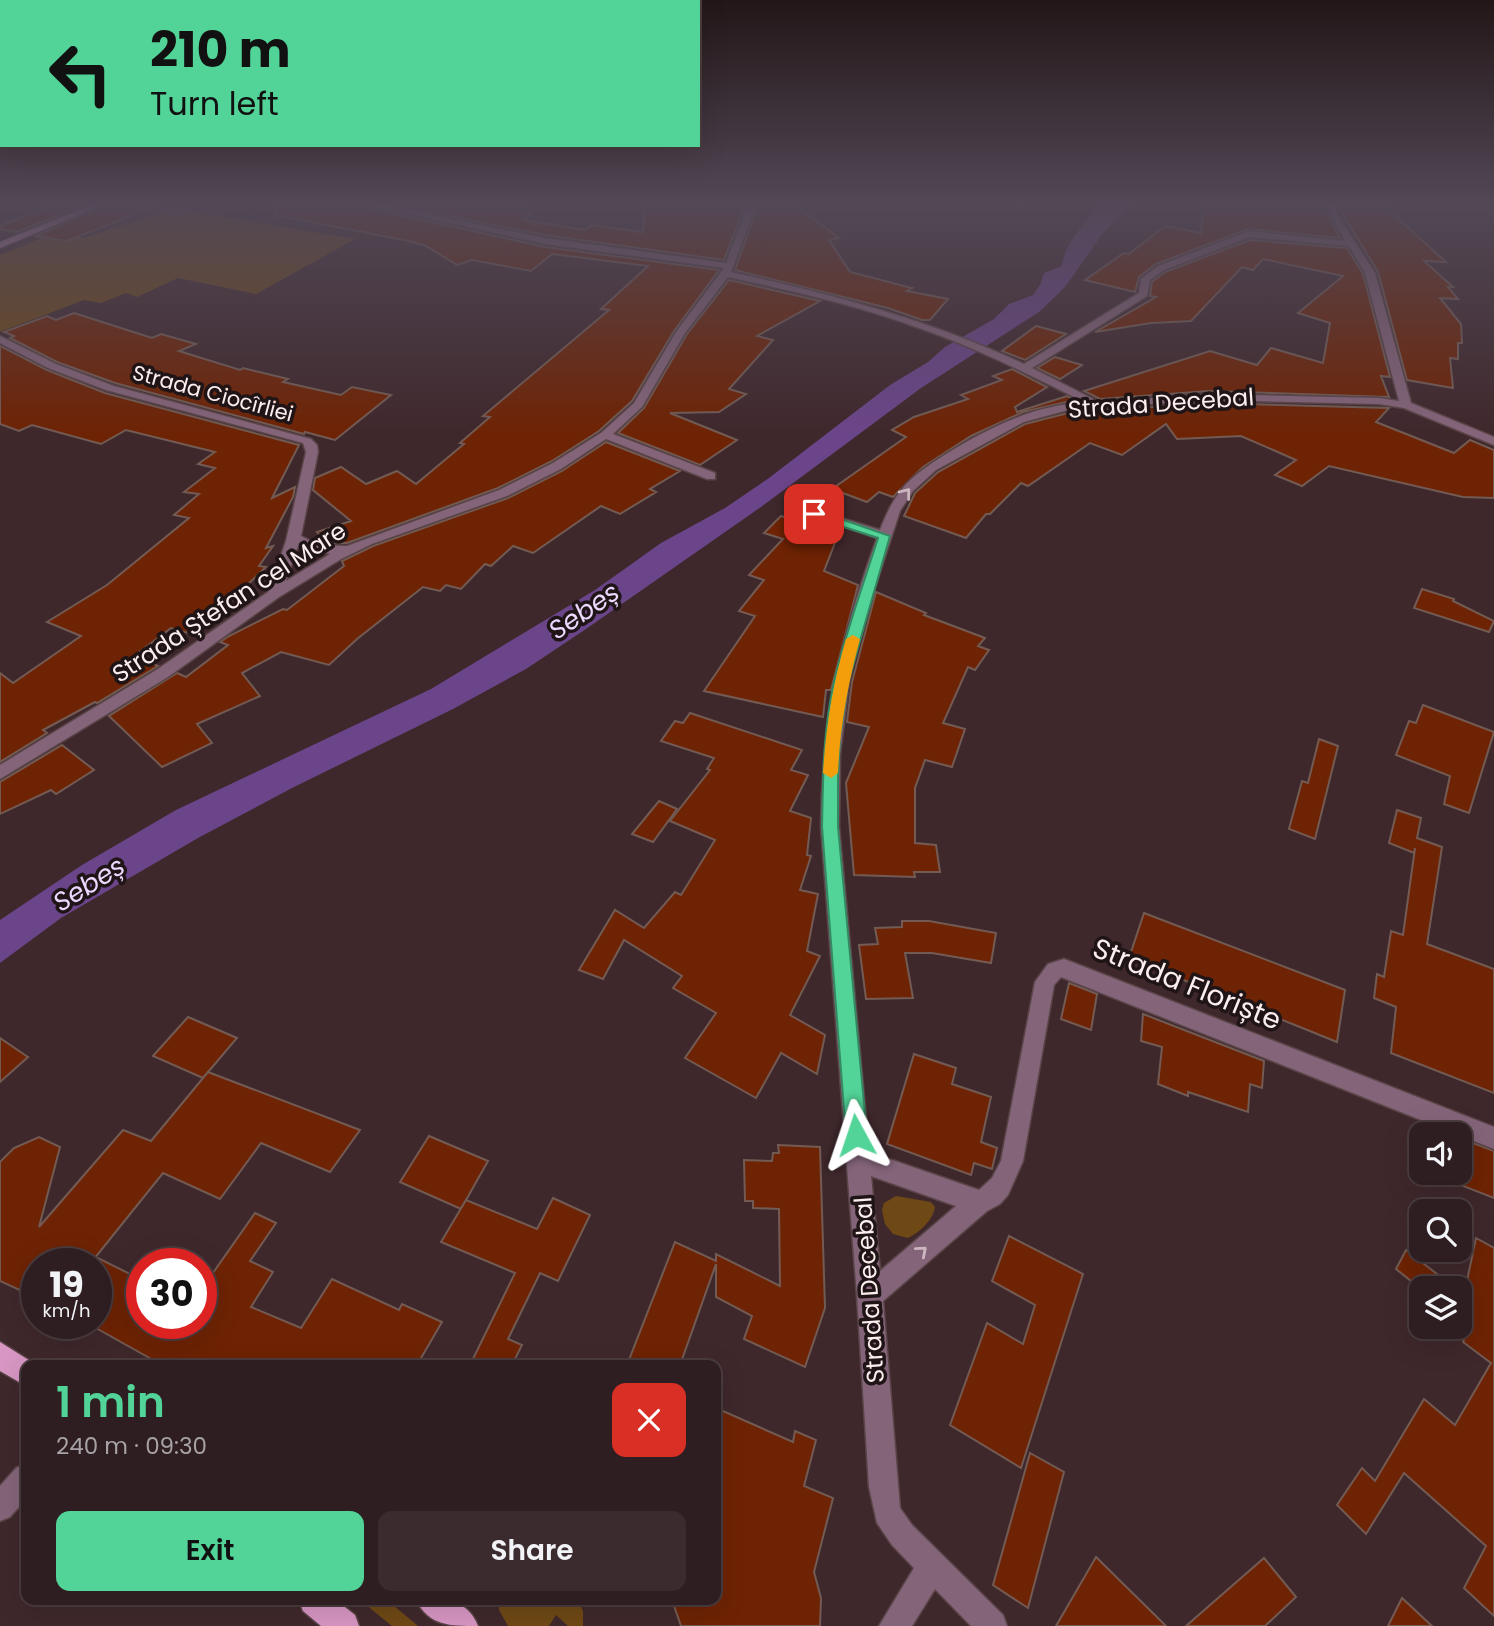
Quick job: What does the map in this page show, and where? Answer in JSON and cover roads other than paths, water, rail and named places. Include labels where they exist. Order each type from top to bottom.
[{"type":"main road","points":[[0,1356],[21,1370]]},
{"type":"main road","points":[[320,1605],[344,1626]]},
{"type":"main road","points":[[437,1605],[463,1626]]},
{"type":"street","name":"Strada Ștefan cel Mare","points":[[0,773],[163,673],[275,594],[352,548],[503,493],[557,466],[605,435],[638,405],[681,332],[720,281]]},
{"type":"street","points":[[768,281],[876,310],[949,335],[999,356],[1094,403]]},
{"type":"street","points":[[1024,369],[1144,294],[1146,281]]},
{"type":"street","points":[[1372,281],[1406,405]]},
{"type":"street","name":"Strada Ciocîrliei","points":[[0,339],[52,366],[110,388],[307,441],[312,445],[294,538],[275,594]]},
{"type":"street","name":"Strada Decebal","points":[[992,1626],[902,1535],[887,1513],[883,1487],[870,1296],[833,867],[830,797],[832,737],[841,683],[884,536],[900,500],[932,467],[1020,420],[1068,407],[1094,403],[1209,397],[1364,400],[1406,405],[1494,441]]},
{"type":"street","points":[[605,435],[711,476]]},
{"type":"street","points":[[796,508],[884,536]]},
{"type":"street","points":[[294,538],[305,546],[321,551],[352,548]]},
{"type":"street","name":"Strada Floriște","points":[[870,1296],[979,1202],[991,1198],[1001,1186],[1012,1161],[1045,982],[1050,974],[1064,968],[1494,1138]]},
{"type":"street","points":[[859,1160],[979,1202]]},
{"type":"street","points":[[0,1507],[21,1484]]},
{"type":"street","points":[[894,1626],[933,1566]]},
{"type":"water","name":"Sebeș","points":[[1041,281],[1069,281],[1039,312],[921,388],[761,507],[526,669],[453,709],[294,787],[198,838],[61,918],[0,963],[0,920],[82,865],[176,810],[431,689],[595,590],[661,543],[725,508],[769,478],[890,385],[928,362],[945,347],[994,319],[1009,304],[1033,295]]}]
